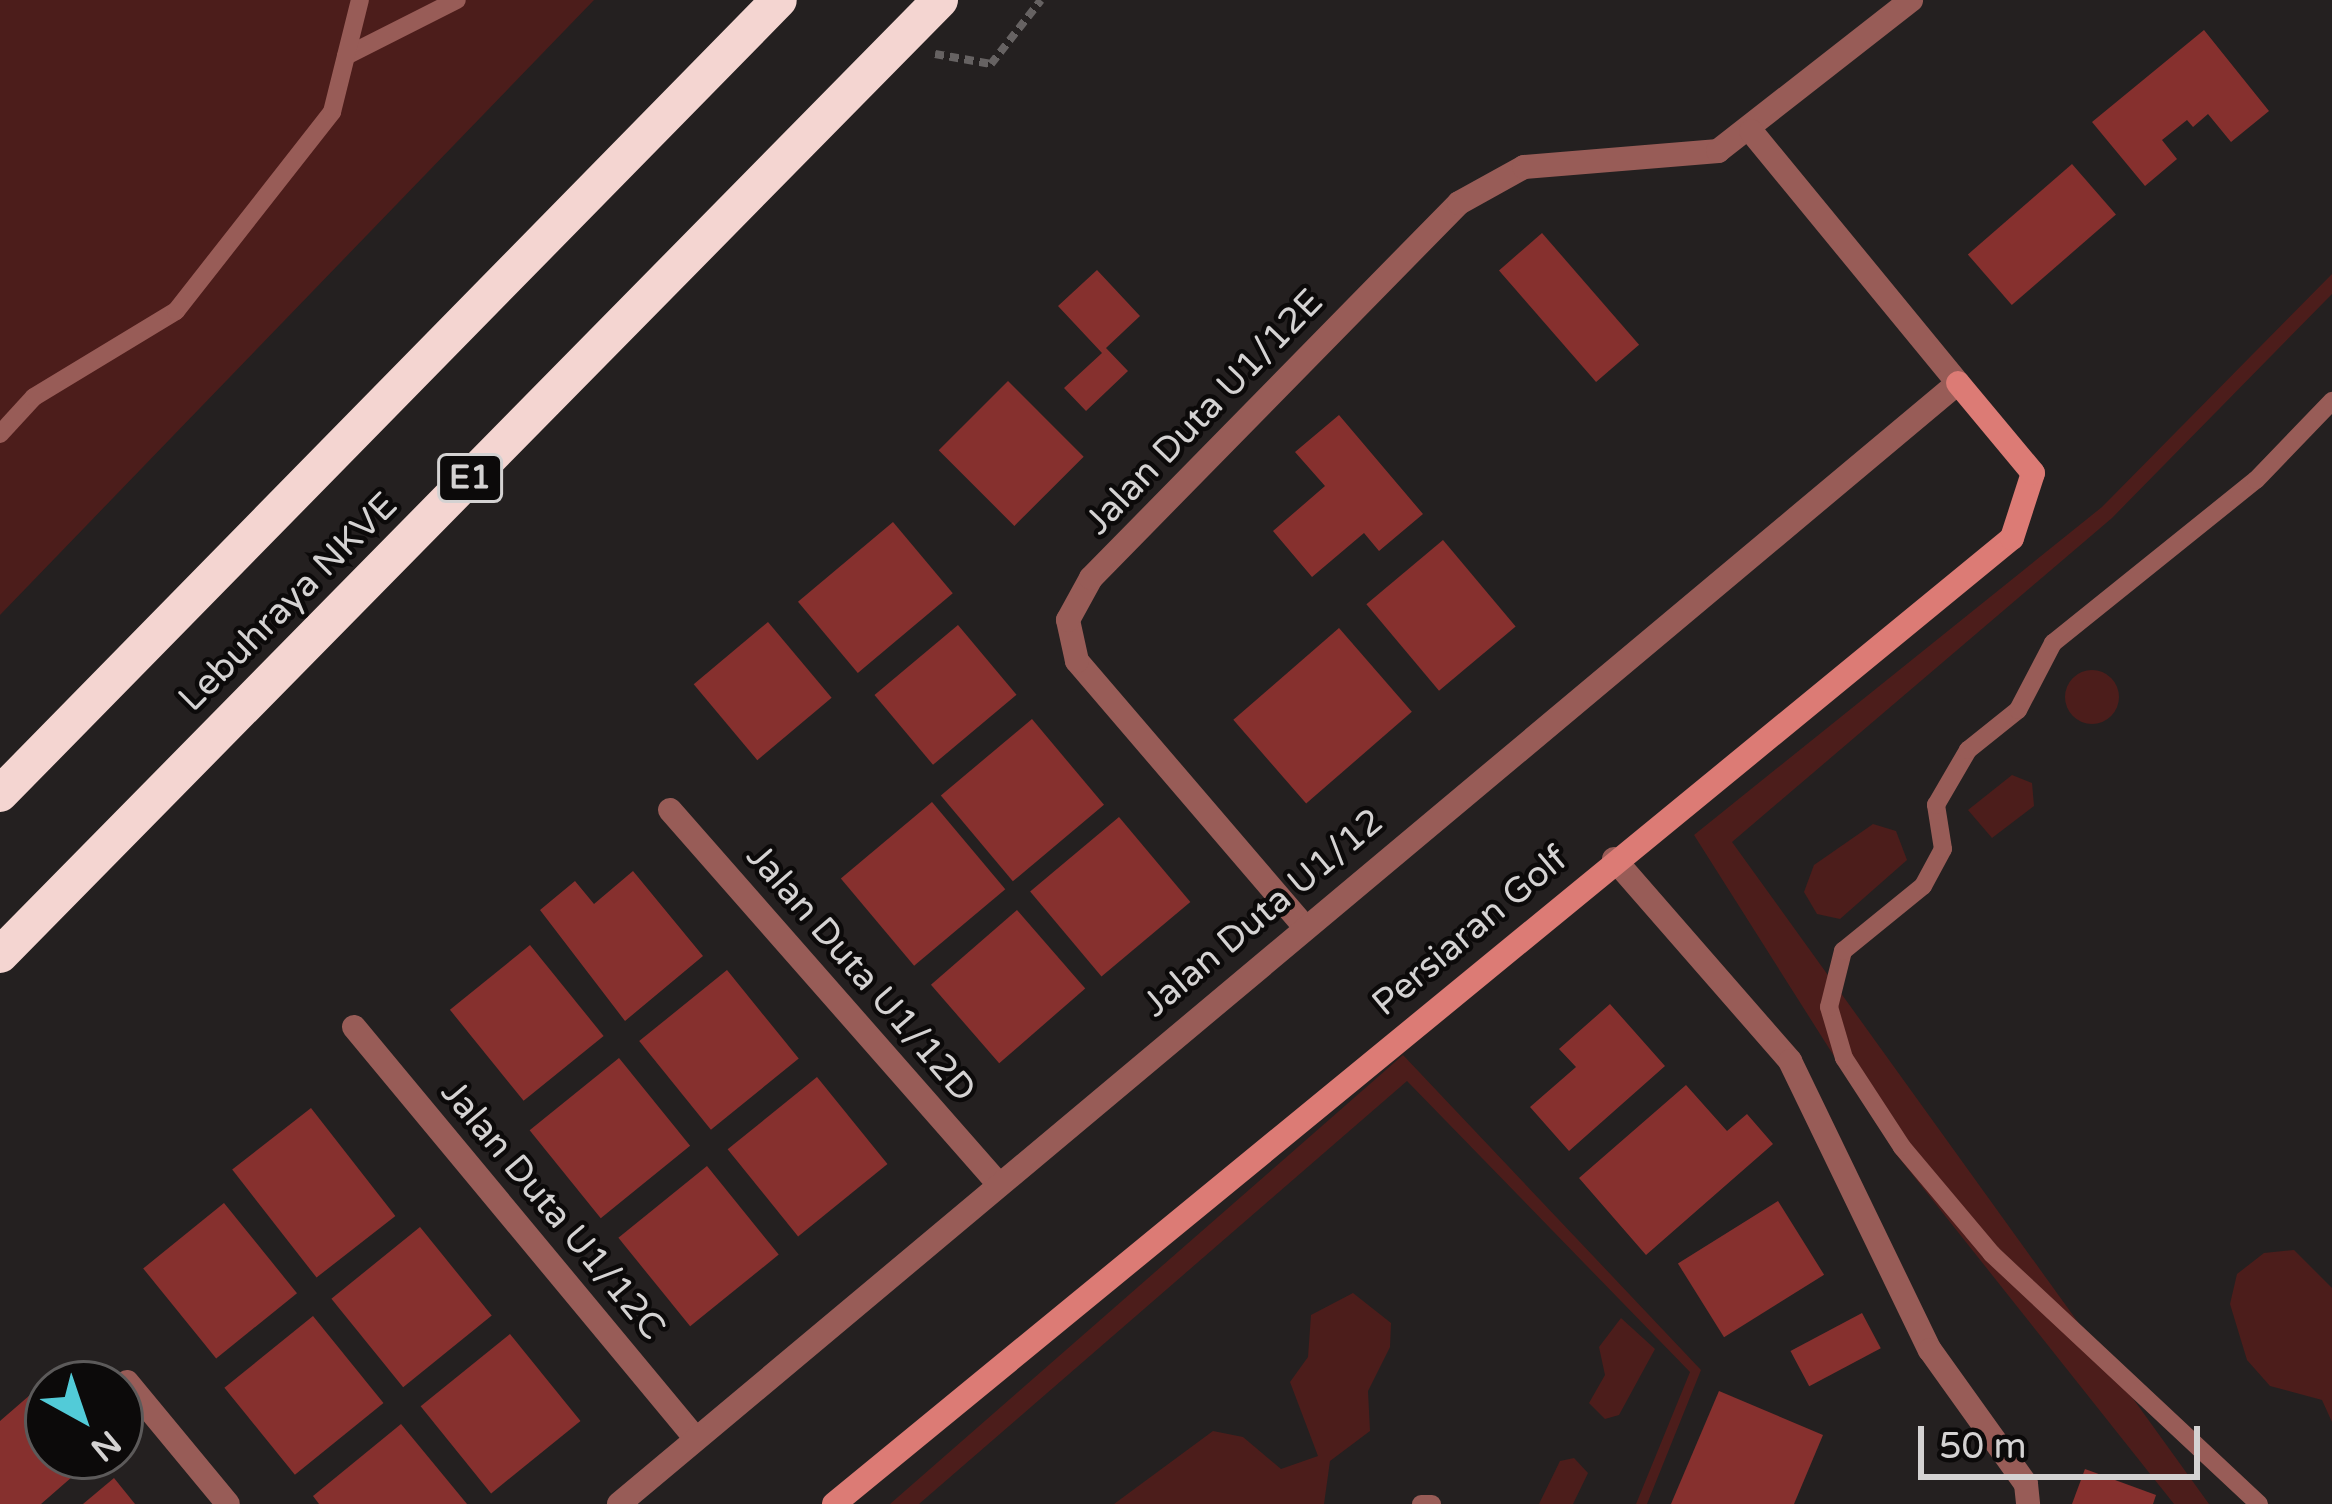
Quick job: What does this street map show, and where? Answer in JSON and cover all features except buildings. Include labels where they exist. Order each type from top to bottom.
[{"type":"highway","name":"Lebuhraya NKVE","points":[[0,794],[779,0]]},
{"type":"highway","name":"Lebuhraya NKVE","points":[[0,955],[940,0]]},
{"type":"street","points":[[1911,0],[1751,131],[1958,383]]},
{"type":"street","name":"Jalan Duta U1/12E","points":[[1304,926],[1077,661],[1076,606],[1459,203],[1524,167],[1682,161],[1751,131]]},
{"type":"street","name":"Persiaran Golf","points":[[834,1504],[2012,538],[2032,472],[1958,383]]},
{"type":"street","name":"Jalan Duta U1/12","points":[[619,1504],[1958,383]]},
{"type":"street","name":"Jalan Duta U1/12D","points":[[670,811],[998,1184]]},
{"type":"street","points":[[1615,859],[1790,1060],[1930,1351],[2026,1484],[2028,1504]]},
{"type":"street","name":"Jalan Duta U1/12C","points":[[354,1027],[696,1439]]},
{"type":"street","points":[[144,1403],[228,1504]]},
{"type":"lane","points":[[0,434],[34,397],[176,311],[332,112],[360,0]]},
{"type":"lane","points":[[346,56],[457,0]]},
{"type":"lane","points":[[2259,1504],[1993,1254],[1891,1129],[1844,1058],[1829,1007],[1843,950],[1923,886],[1943,849],[1936,805],[1968,749],[2018,710],[2054,643],[2256,480],[2332,400]]},
{"type":"lane","points":[[1421,1504],[1432,1504]]},
{"type":"path","points":[[893,47],[991,64],[1041,0]]},
{"type":"shaded area","points":[[0,0],[594,0],[0,615]]},
{"type":"shaded area","points":[[2332,274],[2332,294],[2112,518],[1732,842],[2209,1504],[2174,1504],[1896,1154],[1694,835],[2102,507]]},
{"type":"shaded area","points":[[2092,670],[2111,678],[2119,697],[2111,716],[2092,724],[2073,716],[2065,697],[2073,678]]},
{"type":"shaded area","points":[[2012,775],[2032,783],[2034,806],[1992,838],[1968,810]]},
{"type":"shaded area","points":[[1873,824],[1896,831],[1907,860],[1840,919],[1817,914],[1804,892],[1814,865]]},
{"type":"shaded area","points":[[1403,1055],[1701,1370],[1647,1504],[1636,1504],[1690,1372],[1407,1081],[919,1504],[890,1504]]},
{"type":"shaded area","points":[[2294,1250],[2332,1288],[2332,1422],[2322,1400],[2270,1386],[2247,1360],[2230,1304],[2237,1274],[2264,1253]]},
{"type":"shaded area","points":[[1353,1293],[1391,1323],[1390,1347],[1368,1391],[1370,1431],[1330,1461],[1324,1504],[1114,1504],[1213,1431],[1243,1437],[1281,1469],[1318,1456],[1290,1382],[1308,1357],[1311,1315]]},
{"type":"shaded area","points":[[1621,1318],[1655,1349],[1619,1415],[1605,1419],[1589,1403],[1605,1375],[1599,1347]]},
{"type":"shaded area","points":[[1574,1458],[1588,1473],[1573,1504],[1539,1504],[1560,1461]]}]
